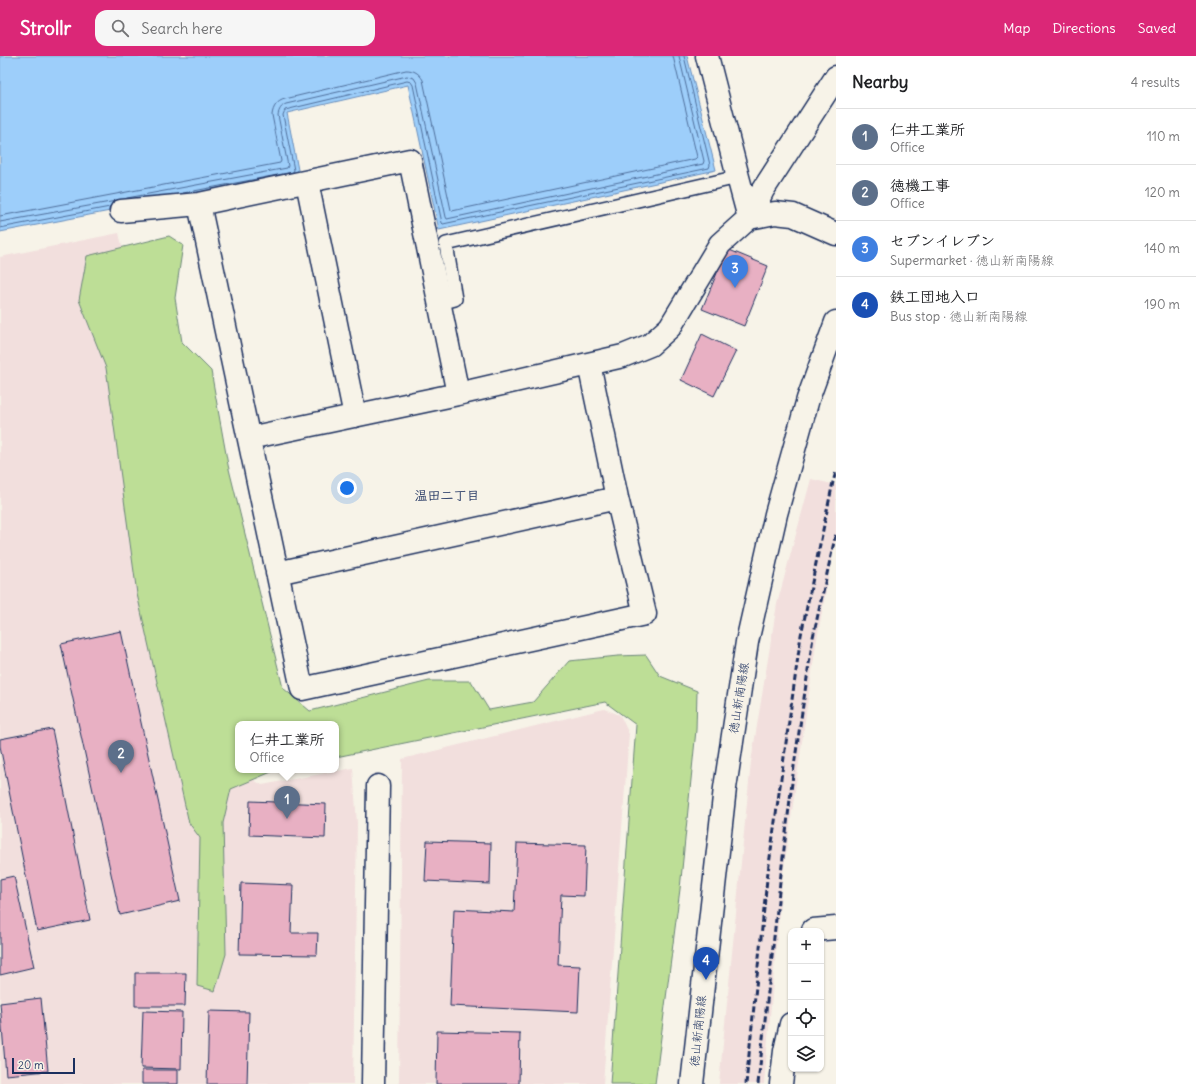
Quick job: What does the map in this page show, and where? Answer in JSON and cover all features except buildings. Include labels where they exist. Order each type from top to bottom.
[{"type":"street","points":[[707,56],[749,218]]},
{"type":"street","points":[[249,438],[458,394],[589,364],[623,356],[650,345],[670,327],[720,244],[749,218],[763,190],[836,77]]},
{"type":"street","points":[[121,211],[198,204],[410,160],[458,394]]},
{"type":"street","points":[[307,182],[355,416]]},
{"type":"street","points":[[198,204],[302,689],[645,614],[589,364]]},
{"type":"street","points":[[749,218],[775,213],[793,215],[836,234]]},
{"type":"street","name":"徳山新南陽線","points":[[692,1084],[725,788],[747,642],[782,491],[808,399],[836,322]]},
{"type":"street","points":[[277,573],[618,498]]},
{"type":"street","points":[[373,1084],[378,786]]},
{"type":"street","points":[[824,929],[836,928]]},
{"type":"street","points":[[781,1084],[788,1036]]},
{"type":"lane","points":[[440,303],[455,299],[446,244],[738,177]]},
{"type":"shaded area","points":[[119,233],[237,721],[235,721],[235,773],[243,773],[262,785],[326,773],[339,773],[339,771],[353,768],[357,824],[353,1084],[0,1084],[0,257]]},
{"type":"shaded area","points":[[811,479],[836,485],[836,537],[816,644],[782,881],[764,1084],[719,1084],[751,762],[777,604]]},
{"type":"shaded area","points":[[604,709],[620,715],[629,734],[603,1084],[399,1084],[402,759]]},
{"type":"green space","points":[[169,236],[183,245],[175,298],[182,342],[211,371],[228,465],[283,688],[310,711],[429,681],[471,681],[489,710],[533,702],[569,661],[618,656],[646,655],[660,676],[697,691],[696,730],[680,889],[655,1084],[610,1084],[636,725],[605,702],[339,756],[339,721],[235,721],[235,773],[269,773],[231,789],[223,823],[226,954],[215,991],[197,986],[200,838],[189,823],[137,594],[106,368],[79,300],[87,256]]},
{"type":"water","points":[[0,56],[687,56],[716,170],[439,230],[408,85],[287,113],[299,175],[0,232]]},
{"type":"railway","points":[[746,1084],[767,879],[801,635],[836,472]]},
{"type":"railway","points":[[758,1084],[794,766],[813,637],[836,533]]},
{"type":"place","name":"セブンイレブン","points":[[735,288]]},
{"type":"place","name":"徳機工事","points":[[121,773]]},
{"type":"place","name":"仁井工業所","points":[[287,819]]},
{"type":"place","name":"鉄工団地入口","points":[[706,980]]},
{"type":"district","name":"温田二丁目","points":[[447,495]]}]
